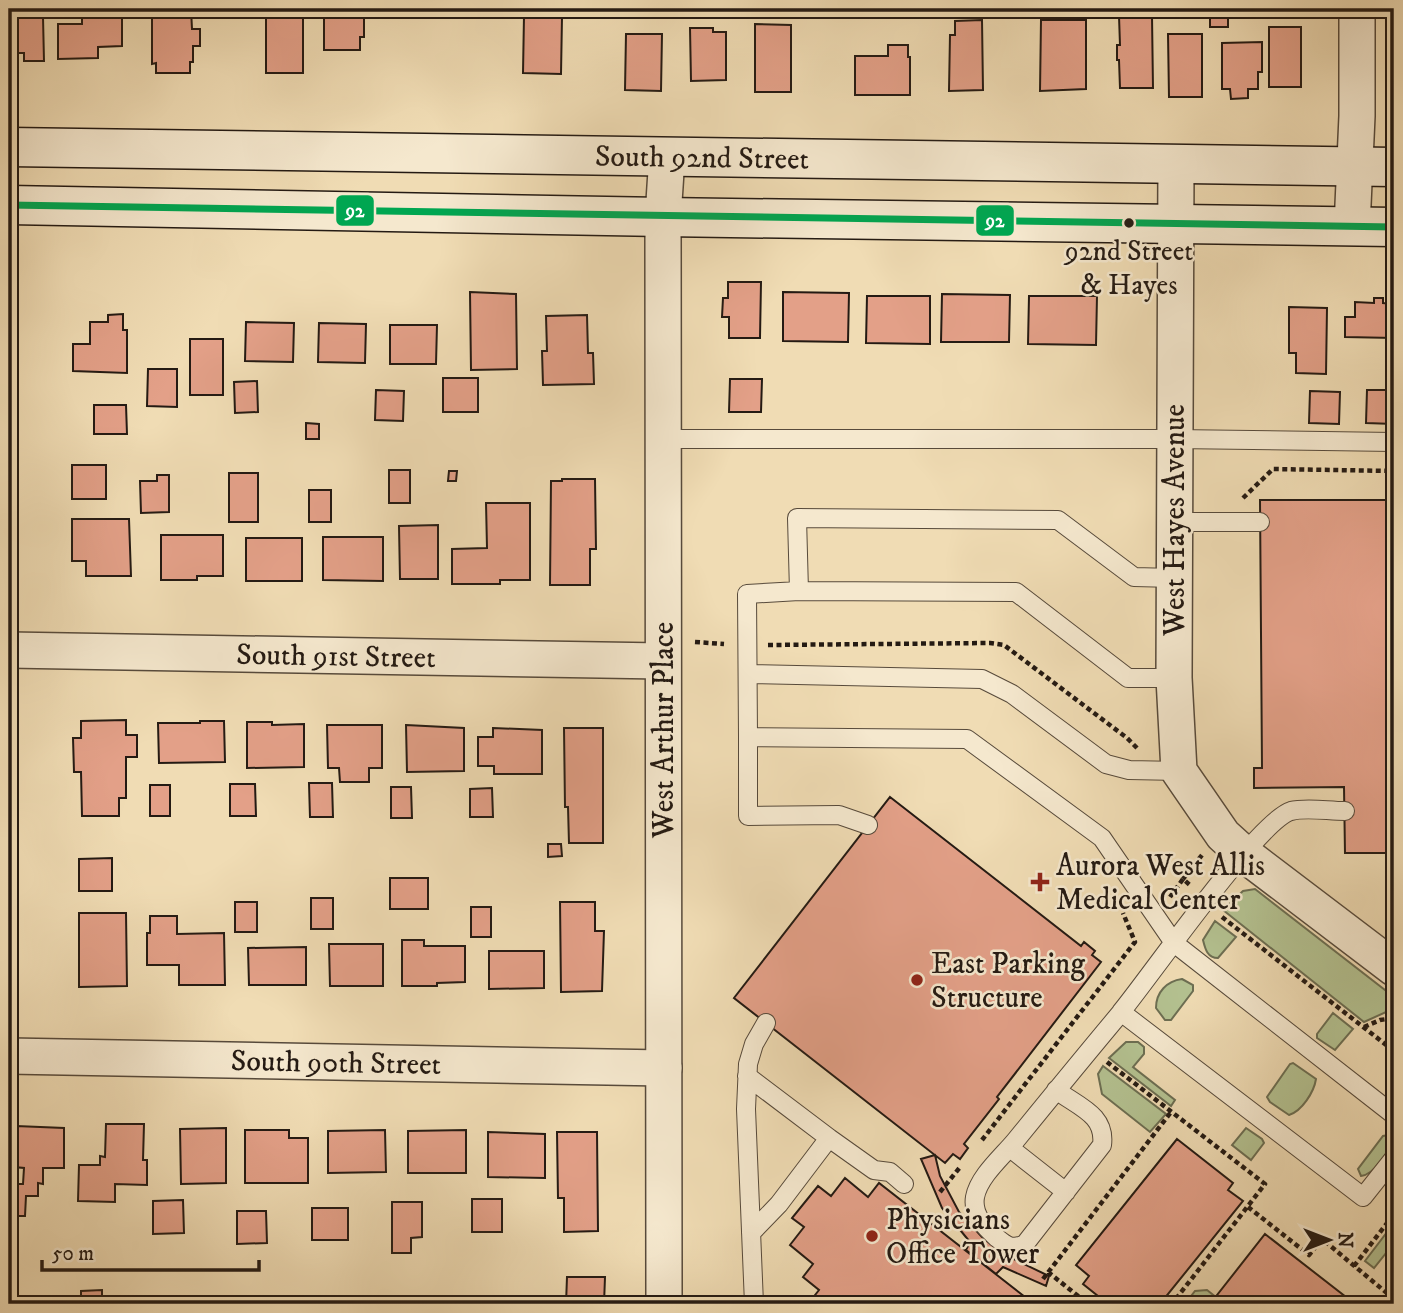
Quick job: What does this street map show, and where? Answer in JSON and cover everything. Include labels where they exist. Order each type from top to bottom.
[{"type":"street","points":[[1352,227],[1357,9]]},
{"type":"street","name":"South 92nd Street","points":[[9,147],[1394,167]]},
{"type":"street","name":"West Arthur Place","points":[[664,1304],[662,439],[663,217],[667,156]]},
{"type":"street","name":"West Hayes Avenue","points":[[1176,163],[1174,678],[1179,771]]},
{"type":"street","name":"South 92nd Street","points":[[9,205],[1394,227]]},
{"type":"street","name":"South 91st Street","points":[[9,650],[662,661]]},
{"type":"street","points":[[1179,771],[1223,835],[1244,854],[1394,968]]},
{"type":"street","name":"South 90th Street","points":[[9,1056],[664,1068]]},
{"type":"lane","points":[[662,439],[1394,442]]},
{"type":"lane","points":[[799,591],[797,518],[1058,520],[1134,577],[1174,578]]},
{"type":"lane","points":[[1174,522],[1260,522]]},
{"type":"lane","points":[[868,825],[839,815],[748,816],[747,594],[799,591],[1016,592],[1128,678],[1174,678]]},
{"type":"lane","points":[[748,674],[982,679],[1013,694],[1106,764],[1129,770],[1179,771]]},
{"type":"lane","points":[[748,737],[967,739],[1102,838],[1174,943],[1394,1115]]},
{"type":"lane","points":[[1056,1090],[1099,1121],[1104,1132],[1102,1145],[1025,1244],[1017,1248],[1008,1247],[984,1226],[976,1210],[975,1196],[982,1182],[1056,1090],[1123,1010],[1244,854],[1281,816],[1292,811],[1345,811]]},
{"type":"lane","points":[[1123,1010],[1121,1012],[1363,1197],[1394,1158]]},
{"type":"lane","points":[[754,1304],[747,1076],[754,1044],[766,1023]]},
{"type":"lane","points":[[747,1076],[874,1170],[890,1172],[904,1184]]},
{"type":"lane","points":[[751,1233],[779,1204],[829,1138]]},
{"type":"lane","points":[[1010,1148],[1066,1192]]},
{"type":"path","points":[[1241,500],[1273,469],[1394,471]]},
{"type":"path","points":[[980,1142],[1135,942],[1119,905]]},
{"type":"path","points":[[1222,917],[1394,1051]]},
{"type":"path","points":[[1364,1027],[1380,1020],[1394,1018]]},
{"type":"path","points":[[1105,1060],[1265,1184],[1172,1304]]},
{"type":"path","points":[[1043,1279],[1171,1112]]},
{"type":"path","points":[[940,1192],[964,1162]]},
{"type":"path","points":[[1248,1206],[1309,1255],[1322,1240],[1394,1298]]},
{"type":"path","points":[[1354,1266],[1394,1214]]},
{"type":"path","points":[[1048,1272],[1088,1304]]},
{"type":"green space","points":[[1255,889],[1394,997],[1394,1012],[1386,1012],[1364,1022],[1223,910],[1243,891]]},
{"type":"green space","points":[[1215,921],[1236,937],[1218,958],[1209,954],[1203,940]]},
{"type":"green space","points":[[1182,979],[1193,985],[1193,991],[1171,1020],[1165,1020],[1156,1008],[1160,992],[1167,985]]},
{"type":"green space","points":[[1333,1013],[1353,1029],[1335,1050],[1317,1038],[1317,1034]]},
{"type":"green space","points":[[1126,1042],[1138,1042],[1144,1047],[1144,1054],[1133,1067],[1175,1100],[1171,1106],[1109,1058]]},
{"type":"green space","points":[[1293,1063],[1316,1079],[1307,1100],[1289,1115],[1267,1097]]},
{"type":"green space","points":[[1103,1066],[1166,1114],[1150,1132],[1102,1094],[1098,1074]]},
{"type":"green space","points":[[1246,1128],[1264,1143],[1251,1160],[1232,1145]]},
{"type":"green space","points":[[1383,1136],[1392,1137],[1385,1155],[1376,1167],[1361,1176],[1358,1169]]},
{"type":"green space","points":[[1394,1223],[1394,1243],[1374,1268],[1365,1261]]},
{"type":"green space","points":[[1207,1290],[1217,1298],[1212,1304],[1185,1304],[1195,1291]]},
{"type":"building","points":[[82,9],[122,9],[122,46],[98,47],[98,58],[58,59],[58,24],[82,24]]},
{"type":"building","points":[[152,9],[191,9],[192,29],[200,29],[200,46],[193,46],[190,73],[156,73],[156,63],[152,64]]},
{"type":"building","points":[[266,9],[303,9],[303,73],[266,73]]},
{"type":"building","points":[[324,9],[391,11],[364,12],[364,37],[360,37],[360,50],[324,50]]},
{"type":"building","points":[[433,9],[455,9],[455,15],[433,16]]},
{"type":"building","points":[[1210,9],[1228,9],[1228,27],[1210,27]]},
{"type":"building","points":[[1264,9],[1295,9],[1295,15],[1264,15]]},
{"type":"building","points":[[524,16],[562,17],[561,74],[523,73]]},
{"type":"building","points":[[1119,16],[1152,16],[1153,88],[1120,88],[1117,60],[1117,45],[1120,45]]},
{"type":"building","points":[[10,17],[43,17],[44,61],[24,61],[24,53],[10,53]]},
{"type":"building","points":[[982,20],[983,90],[949,91],[950,35],[955,35],[955,21]]},
{"type":"building","points":[[1041,20],[1086,20],[1086,89],[1040,91]]},
{"type":"building","points":[[755,24],[791,25],[791,92],[755,92]]},
{"type":"building","points":[[1269,27],[1301,27],[1301,87],[1269,87]]},
{"type":"building","points":[[690,28],[713,28],[713,32],[726,32],[726,80],[691,81]]},
{"type":"building","points":[[626,34],[662,34],[661,91],[625,90]]},
{"type":"building","points":[[1168,34],[1202,34],[1202,97],[1169,97]]},
{"type":"building","points":[[1262,42],[1262,72],[1258,72],[1258,89],[1248,89],[1248,98],[1231,99],[1230,89],[1222,89],[1222,43]]},
{"type":"building","points":[[888,45],[908,45],[910,95],[855,95],[855,56],[888,56]]},
{"type":"building","points":[[728,282],[761,282],[760,338],[729,338],[729,317],[722,317],[723,298],[728,298]]},
{"type":"building","points":[[470,292],[516,294],[517,369],[471,370]]},
{"type":"building","points":[[783,292],[849,293],[848,342],[783,341]]},
{"type":"building","points":[[942,294],[1010,295],[1009,342],[941,342]]},
{"type":"building","points":[[867,296],[930,296],[930,344],[866,343]]},
{"type":"building","points":[[1029,296],[1097,296],[1096,345],[1028,344]]},
{"type":"building","points":[[1374,298],[1383,298],[1383,303],[1394,304],[1394,338],[1345,337],[1345,317],[1355,317],[1355,302],[1374,303]]},
{"type":"building","points":[[1289,307],[1327,308],[1326,374],[1296,373],[1296,353],[1289,353]]},
{"type":"building","points":[[123,314],[123,330],[127,330],[127,373],[73,371],[73,344],[90,344],[90,322],[108,322],[108,315]]},
{"type":"building","points":[[587,315],[588,353],[593,353],[594,384],[543,385],[542,351],[547,351],[546,316]]},
{"type":"building","points":[[246,322],[294,323],[293,362],[245,361]]},
{"type":"building","points":[[319,323],[366,324],[365,363],[318,362]]},
{"type":"building","points":[[390,325],[437,325],[436,364],[390,364]]},
{"type":"building","points":[[190,339],[223,339],[223,395],[190,395]]},
{"type":"building","points":[[148,369],[177,369],[177,407],[147,406]]},
{"type":"building","points":[[443,378],[478,378],[478,412],[443,412]]},
{"type":"building","points":[[730,379],[762,379],[761,412],[729,412]]},
{"type":"building","points":[[257,381],[258,412],[235,413],[234,382]]},
{"type":"building","points":[[376,390],[404,391],[403,421],[375,420]]},
{"type":"building","points":[[1367,390],[1394,390],[1394,424],[1366,423]]},
{"type":"building","points":[[1310,391],[1340,392],[1339,424],[1309,423]]},
{"type":"building","points":[[94,405],[126,405],[127,434],[94,434]]},
{"type":"building","points":[[306,423],[319,424],[319,439],[306,439]]},
{"type":"building","points":[[72,465],[106,465],[106,499],[72,499]]},
{"type":"building","points":[[389,470],[410,470],[410,503],[389,503]]},
{"type":"building","points":[[449,471],[457,471],[456,481],[448,481]]},
{"type":"building","points":[[229,473],[258,473],[258,522],[229,522]]},
{"type":"building","points":[[157,475],[169,475],[169,512],[141,513],[140,481],[157,481]]},
{"type":"building","points":[[595,479],[596,549],[590,549],[590,585],[550,585],[551,481]]},
{"type":"building","points":[[309,490],[331,490],[331,522],[309,522]]},
{"type":"building","points":[[1260,500],[1394,500],[1394,853],[1345,853],[1344,787],[1254,788],[1254,768],[1262,768]]},
{"type":"building","points":[[486,503],[530,503],[530,580],[500,580],[500,584],[452,584],[452,549],[487,548]]},
{"type":"building","points":[[72,519],[129,519],[131,576],[86,576],[86,561],[72,561]]},
{"type":"building","points":[[438,525],[438,579],[400,579],[399,526]]},
{"type":"building","points":[[161,535],[223,535],[223,576],[197,576],[197,580],[161,580]]},
{"type":"building","points":[[323,537],[383,537],[383,581],[323,580]]},
{"type":"building","points":[[246,538],[302,538],[302,581],[246,581]]},
{"type":"building","points":[[126,720],[126,735],[137,735],[137,757],[126,757],[126,798],[119,798],[119,816],[82,816],[81,772],[74,772],[73,738],[81,738],[81,721]]},
{"type":"building","points":[[224,721],[225,762],[159,763],[158,723]]},
{"type":"building","points":[[247,722],[272,722],[272,725],[304,724],[304,767],[247,768]]},
{"type":"building","points":[[327,725],[382,725],[382,768],[369,768],[369,782],[340,782],[339,768],[328,768]]},
{"type":"building","points":[[406,725],[464,728],[464,771],[407,772]]},
{"type":"building","points":[[493,728],[542,730],[542,774],[494,774],[494,766],[478,766],[478,737],[493,737]]},
{"type":"building","points":[[564,728],[603,728],[603,843],[569,843],[568,807],[565,807]]},
{"type":"building","points":[[309,783],[332,783],[333,817],[310,817]]},
{"type":"building","points":[[230,784],[255,784],[256,816],[230,816]]},
{"type":"building","points":[[150,785],[170,785],[170,816],[150,816]]},
{"type":"building","points":[[391,787],[411,787],[412,818],[391,818]]},
{"type":"building","points":[[492,788],[493,817],[470,817],[470,789]]},
{"type":"building","name":"East Parking Structure","points":[[890,797],[1081,946],[1084,942],[1095,951],[1092,955],[1101,962],[997,1097],[999,1099],[964,1144],[968,1148],[960,1159],[953,1154],[945,1163],[734,998]]},
{"type":"building","points":[[548,844],[561,844],[562,856],[548,857]]},
{"type":"building","points":[[112,858],[112,891],[79,891],[79,859]]},
{"type":"building","points":[[390,878],[428,878],[428,909],[390,909]]},
{"type":"building","points":[[311,898],[333,898],[333,929],[311,929]]},
{"type":"building","points":[[235,902],[257,902],[257,932],[235,932]]},
{"type":"building","points":[[560,902],[595,902],[595,931],[604,931],[602,991],[561,992]]},
{"type":"building","points":[[471,907],[491,907],[491,937],[471,937]]},
{"type":"building","points":[[79,913],[126,913],[127,986],[79,987]]},
{"type":"building","points":[[150,916],[177,916],[177,934],[224,933],[225,985],[179,985],[179,965],[147,965]]},
{"type":"building","points":[[402,940],[424,940],[424,946],[465,946],[465,982],[437,983],[437,986],[402,986]]},
{"type":"building","points":[[329,944],[383,944],[383,986],[330,986]]},
{"type":"building","points":[[306,947],[306,985],[249,985],[248,948]]},
{"type":"building","points":[[489,951],[544,951],[544,988],[489,989]]},
{"type":"building","points":[[106,1124],[144,1124],[143,1160],[147,1160],[147,1185],[115,1184],[115,1202],[78,1201],[79,1165],[100,1165],[100,1156],[105,1157]]},
{"type":"building","points":[[16,1126],[64,1128],[64,1168],[43,1168],[43,1184],[38,1183],[38,1196],[26,1196],[25,1216],[9,1216],[9,1184],[23,1184],[24,1168],[14,1167]]},
{"type":"building","points":[[226,1128],[226,1183],[181,1184],[180,1129]]},
{"type":"building","points":[[245,1130],[289,1130],[289,1138],[308,1138],[308,1183],[245,1183]]},
{"type":"building","points":[[385,1130],[386,1172],[328,1173],[328,1131]]},
{"type":"building","points":[[466,1130],[466,1173],[408,1173],[408,1131]]},
{"type":"building","points":[[488,1132],[545,1134],[545,1178],[488,1177]]},
{"type":"building","points":[[557,1132],[597,1132],[598,1231],[564,1232],[564,1198],[558,1198]]},
{"type":"building","points":[[1177,1139],[1233,1183],[1228,1190],[1243,1201],[1160,1304],[1108,1304],[1083,1284],[1089,1276],[1076,1265]]},
{"type":"building","points":[[935,1155],[940,1176],[959,1212],[982,1237],[1005,1255],[1049,1276],[1046,1286],[1003,1267],[996,1274],[966,1250],[970,1242],[942,1208],[921,1159]]},
{"type":"building","name":"Physicians Office Tower","points":[[845,1178],[868,1197],[879,1183],[1034,1304],[808,1304],[819,1290],[803,1277],[813,1264],[790,1245],[804,1227],[792,1218],[818,1186],[831,1196]]},
{"type":"building","points":[[472,1199],[502,1199],[502,1232],[472,1232]]},
{"type":"building","points":[[183,1200],[184,1233],[153,1234],[153,1201]]},
{"type":"building","points":[[392,1202],[422,1202],[422,1237],[411,1238],[411,1253],[392,1253]]},
{"type":"building","points":[[312,1208],[348,1208],[348,1240],[312,1240]]},
{"type":"building","points":[[237,1211],[266,1211],[267,1243],[237,1244]]},
{"type":"building","points":[[1265,1234],[1355,1304],[1210,1304]]},
{"type":"building","points":[[567,1277],[605,1277],[604,1304],[566,1304]]},
{"type":"building","points":[[102,1290],[102,1304],[75,1304],[81,1303],[81,1291]]},
{"type":"building","points":[[233,1297],[271,1297],[271,1304],[233,1304]]},
{"type":"transit line","name":"92","points":[[9,205],[1394,227]]},
{"type":"place","name":"92nd Street & Hayes","points":[[1129,223]]},
{"type":"place","name":"Aurora West Allis Medical Center","points":[[1040,882]]},
{"type":"place","name":"East Parking Structure","points":[[917,980]]},
{"type":"place","name":"Physicians Office Tower","points":[[872,1236]]}]
